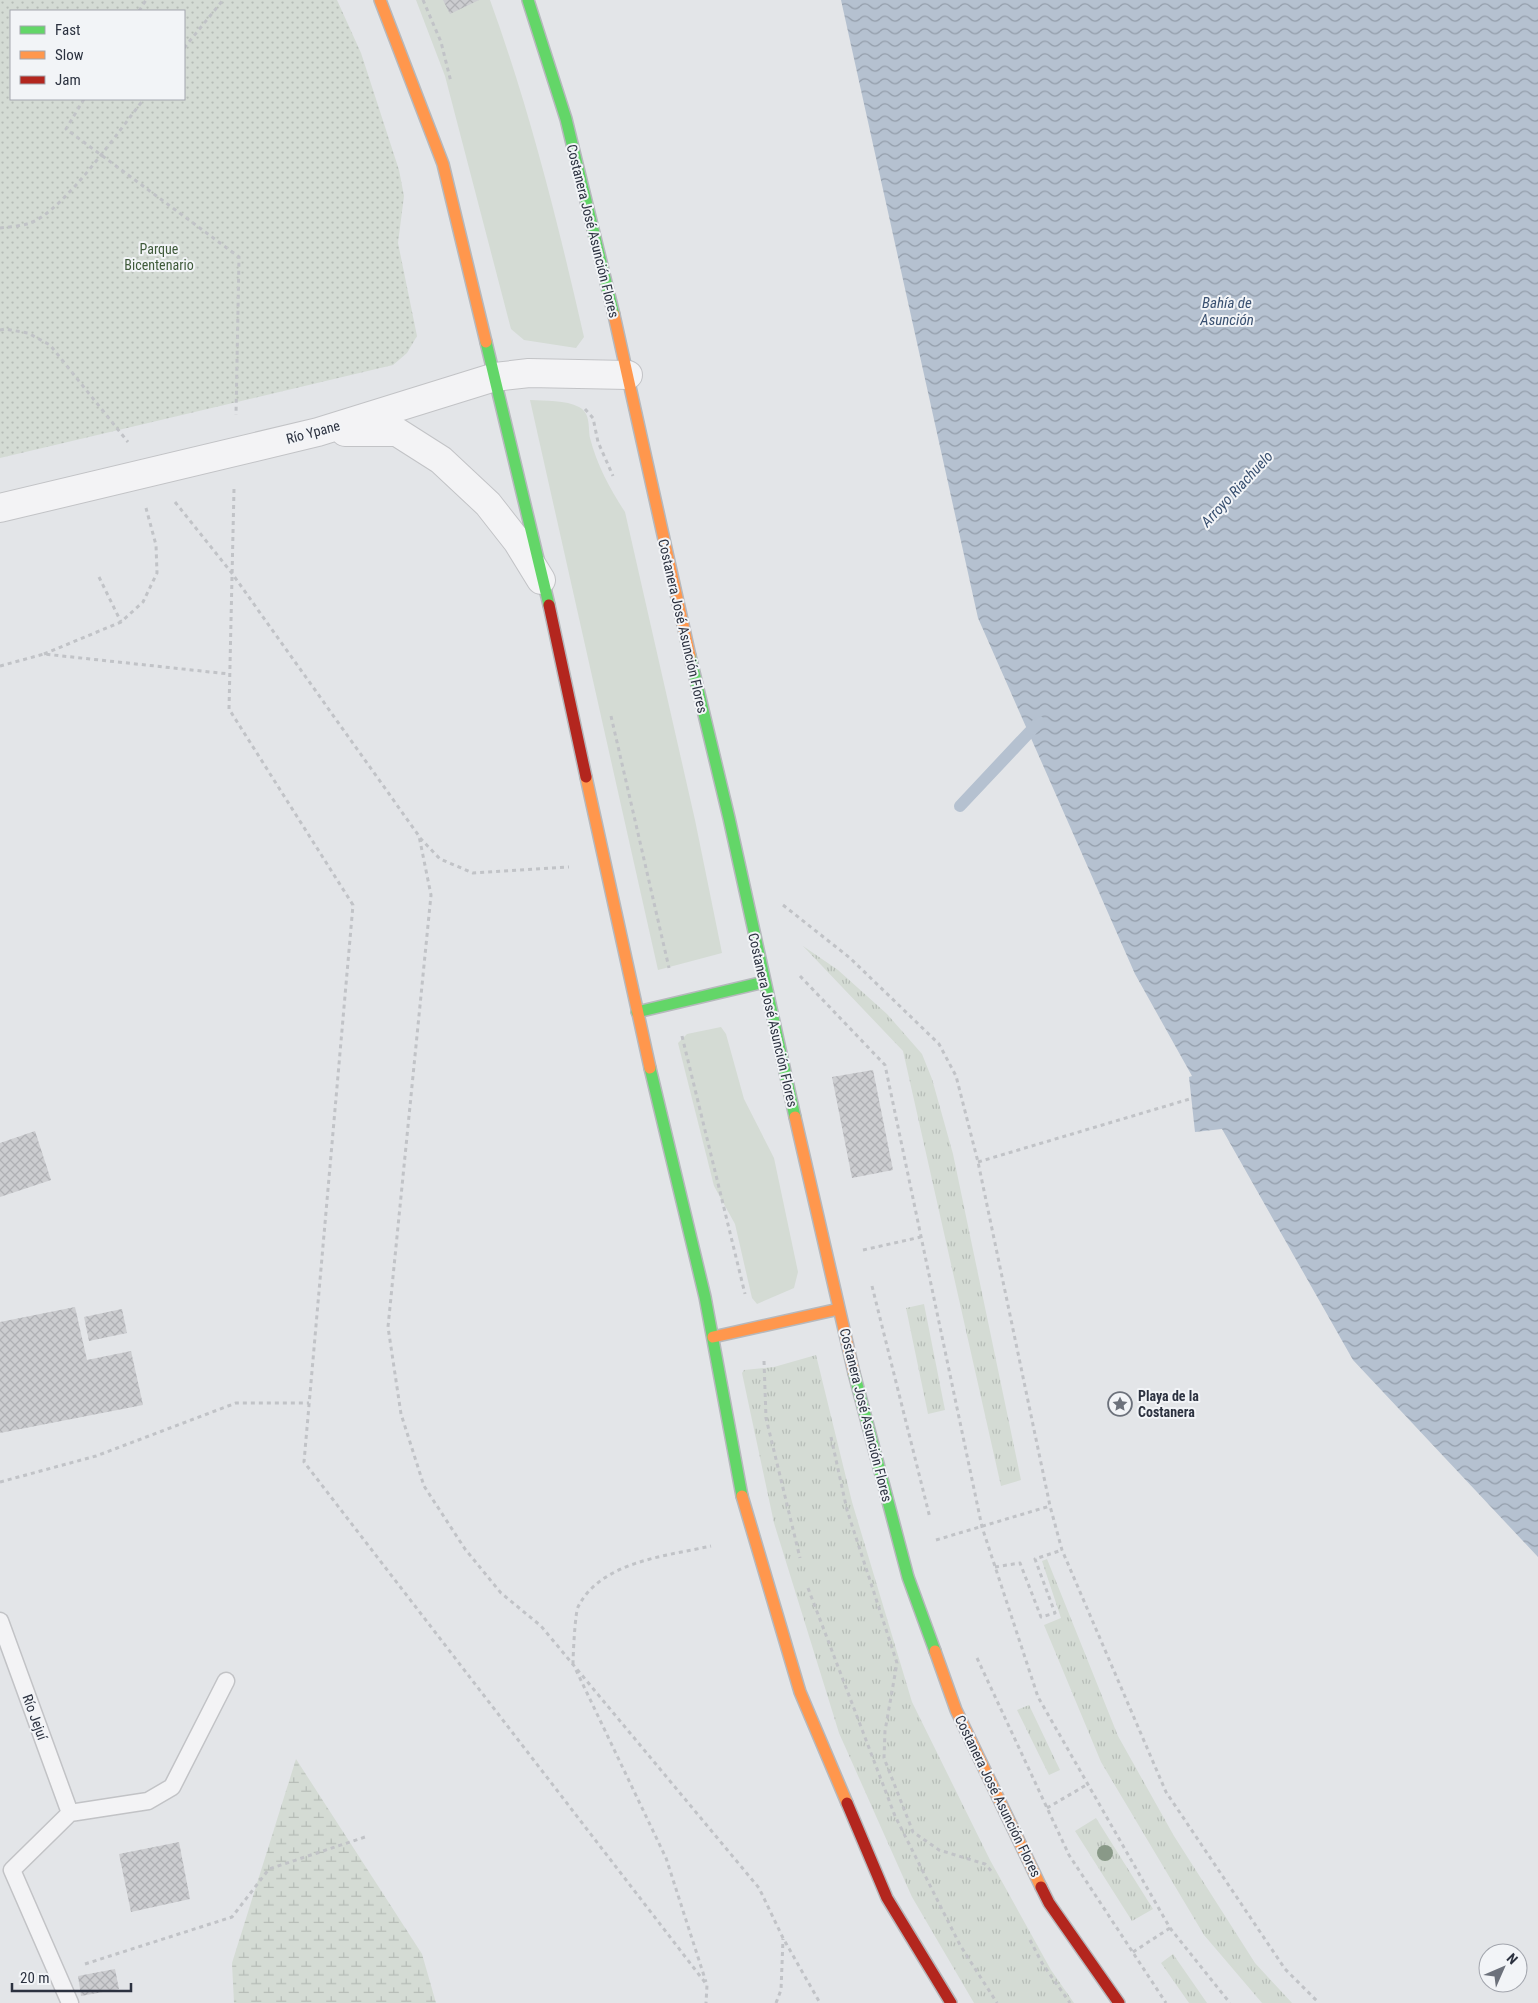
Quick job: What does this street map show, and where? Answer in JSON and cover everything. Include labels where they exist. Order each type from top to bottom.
[{"type":"highway","points":[[380,0],[443,164],[495,377],[544,584],[637,1012],[705,1297],[739,1485],[800,1692],[887,1898],[950,2003]]},
{"type":"highway","name":"Costanera José Asunción Flores","points":[[528,0],[566,119],[628,375],[863,1414],[908,1577],[956,1710],[1049,1903],[1119,2003]]},
{"type":"highway","points":[[637,1012],[764,982]]},
{"type":"highway","points":[[713,1337],[839,1308]]},
{"type":"street","name":"Río Ypane","points":[[0,508],[318,432],[495,377],[529,373],[628,375]]},
{"type":"street","points":[[318,432],[397,432],[441,460],[488,504],[517,541],[544,584]]},
{"type":"lane","name":"Río Jejuí","points":[[0,1621],[70,1813]]},
{"type":"lane","points":[[70,2003],[12,1870],[70,1813],[148,1801],[172,1787],[226,1681]]},
{"type":"path","points":[[185,47],[223,0]]},
{"type":"path","points":[[83,100],[66,129],[239,257],[229,709],[353,905],[304,1462],[707,1985]]},
{"type":"path","points":[[0,228],[30,223],[53,210],[101,154],[143,100]]},
{"type":"path","points":[[0,330],[6,329],[28,333],[50,345],[144,473],[231,572],[419,836],[440,859],[473,873],[572,866]]},
{"type":"path","points":[[0,666],[44,654],[121,622],[143,602],[157,573],[156,545],[144,473]]},
{"type":"path","points":[[99,576],[121,622]]},
{"type":"path","points":[[44,654],[229,674]]},
{"type":"path","points":[[419,836],[431,895],[388,1327],[401,1414],[424,1486],[465,1549],[502,1593],[541,1626],[759,1888],[783,1938],[820,2003]]},
{"type":"path","points":[[742,876],[774,897],[850,958],[939,1044],[956,1076],[978,1162],[1050,1506],[1062,1550],[1166,1792],[1285,1969],[1319,2003]]},
{"type":"path","points":[[798,974],[886,1065],[982,1527],[1038,1698],[1170,1928],[1230,2003]]},
{"type":"path","points":[[978,1162],[1193,1098]]},
{"type":"path","points":[[863,1250],[921,1237]]},
{"type":"path","points":[[860,1240],[865,1259]]},
{"type":"path","points":[[870,1277],[931,1521]]},
{"type":"path","points":[[0,1482],[96,1456],[236,1403],[309,1404]]},
{"type":"path","points":[[829,1430],[847,1510],[897,1663],[885,1731],[884,1758],[913,1832],[939,1850],[985,1864],[997,1880]]},
{"type":"path","points":[[936,1540],[1050,1506]]},
{"type":"path","points":[[934,1531],[938,1549]]},
{"type":"path","points":[[706,2003],[707,1985],[666,1858],[573,1664],[578,1608],[596,1584],[629,1566],[711,1546]]},
{"type":"path","points":[[995,1567],[1020,1563],[1040,1616],[1055,1613],[1035,1559],[1062,1550]]},
{"type":"path","points":[[975,1654],[1069,1855],[1166,2003]]},
{"type":"path","points":[[1047,1808],[1088,1784]]},
{"type":"path","points":[[57,1972],[232,1918],[269,1869],[365,1836]]},
{"type":"path","points":[[1133,1952],[1170,1928]]},
{"type":"path","points":[[776,2003],[781,1990],[783,1938]]},
{"type":"path","points":[[1028,1938],[1042,1963],[1070,2003]]},
{"type":"green space","name":"Parque Bicentenario","points":[[0,0],[337,0],[361,53],[399,170],[404,196],[398,243],[417,336],[407,353],[393,365],[0,458]]},
{"type":"green space","points":[[416,0],[490,0],[518,83],[564,252],[584,337],[576,348],[524,340],[511,329],[445,76]]},
{"type":"green space","points":[[530,400],[568,403],[579,407],[586,413],[590,438],[600,467],[625,512],[695,820],[722,953],[658,970]]},
{"type":"green space","points":[[803,946],[838,970],[887,1014],[922,1054],[932,1079],[953,1154],[1021,1480],[1001,1486],[903,1051]]},
{"type":"green space","points":[[721,1027],[726,1034],[744,1099],[774,1158],[798,1272],[794,1288],[757,1304],[752,1298],[735,1224],[714,1186],[678,1043],[687,1034]]},
{"type":"green space","points":[[924,1304],[945,1410],[928,1414],[906,1308]]},
{"type":"green space","points":[[816,1355],[852,1502],[912,1702],[990,1860],[1051,1970],[1074,2003],[974,2003],[912,1897],[839,1733],[774,1523],[742,1373],[744,1370],[774,1367]]},
{"type":"green space","points":[[1047,1559],[1118,1736],[1174,1836],[1255,1963],[1292,2003],[1262,2003],[1204,1935],[1101,1762],[1044,1625],[1061,1618],[1042,1561]]},
{"type":"green space","points":[[1029,1705],[1060,1770],[1049,1775],[1017,1710]]},
{"type":"green space","points":[[296,1759],[422,1954],[436,2003],[234,2003],[232,1963]]},
{"type":"green space","points":[[1096,1818],[1153,1909],[1132,1921],[1075,1831]]},
{"type":"green space","points":[[1173,1954],[1207,2003],[1189,2003],[1161,1963]]},
{"type":"water","name":"Bahía de Asunción","points":[[841,0],[1538,0],[1538,1557],[1353,1360],[1222,1129],[1195,1132],[1189,1077],[1192,1076],[1135,974],[978,618]]},
{"type":"building","points":[[443,0],[479,0],[450,14]]},
{"type":"building","points":[[873,1070],[893,1170],[852,1178],[832,1077]]},
{"type":"building","points":[[35,1131],[51,1180],[0,1197],[0,1143]]},
{"type":"building","points":[[75,1307],[87,1360],[131,1351],[143,1405],[0,1433],[0,1322]]},
{"type":"building","points":[[122,1309],[127,1333],[89,1341],[84,1317]]},
{"type":"building","points":[[179,1842],[190,1899],[131,1912],[119,1854]]},
{"type":"building","points":[[115,1969],[119,1989],[81,1996],[78,1976]]},
{"type":"waterway","name":"Arroyo Riachuelo","points":[[960,806],[1039,722]]},
{"type":"traffic: fast","points":[[528,0],[566,119],[614,315]]},
{"type":"traffic: fast","points":[[486,342],[549,605]]},
{"type":"traffic: fast","points":[[690,656],[729,818],[795,1117]]},
{"type":"traffic: fast","points":[[637,1012],[764,982]]},
{"type":"traffic: fast","points":[[650,1068],[705,1297],[742,1496]]},
{"type":"traffic: fast","points":[[854,1373],[908,1577],[935,1651]]},
{"type":"traffic: slow","points":[[380,0],[443,164],[486,342]]},
{"type":"traffic: slow","points":[[614,315],[690,656]]},
{"type":"traffic: slow","points":[[586,777],[650,1068]]},
{"type":"traffic: slow","points":[[795,1117],[854,1373]]},
{"type":"traffic: slow","points":[[713,1337],[839,1309]]},
{"type":"traffic: slow","points":[[742,1496],[800,1692],[847,1803]]},
{"type":"traffic: slow","points":[[935,1651],[956,1710],[1041,1887]]},
{"type":"traffic: jam","points":[[549,605],[586,777]]},
{"type":"traffic: jam","points":[[847,1803],[887,1898],[951,2003]]},
{"type":"traffic: jam","points":[[1041,1887],[1049,1903],[1119,2003]]},
{"type":"place","name":"Playa de la Costanera","points":[[1120,1404]]}]
